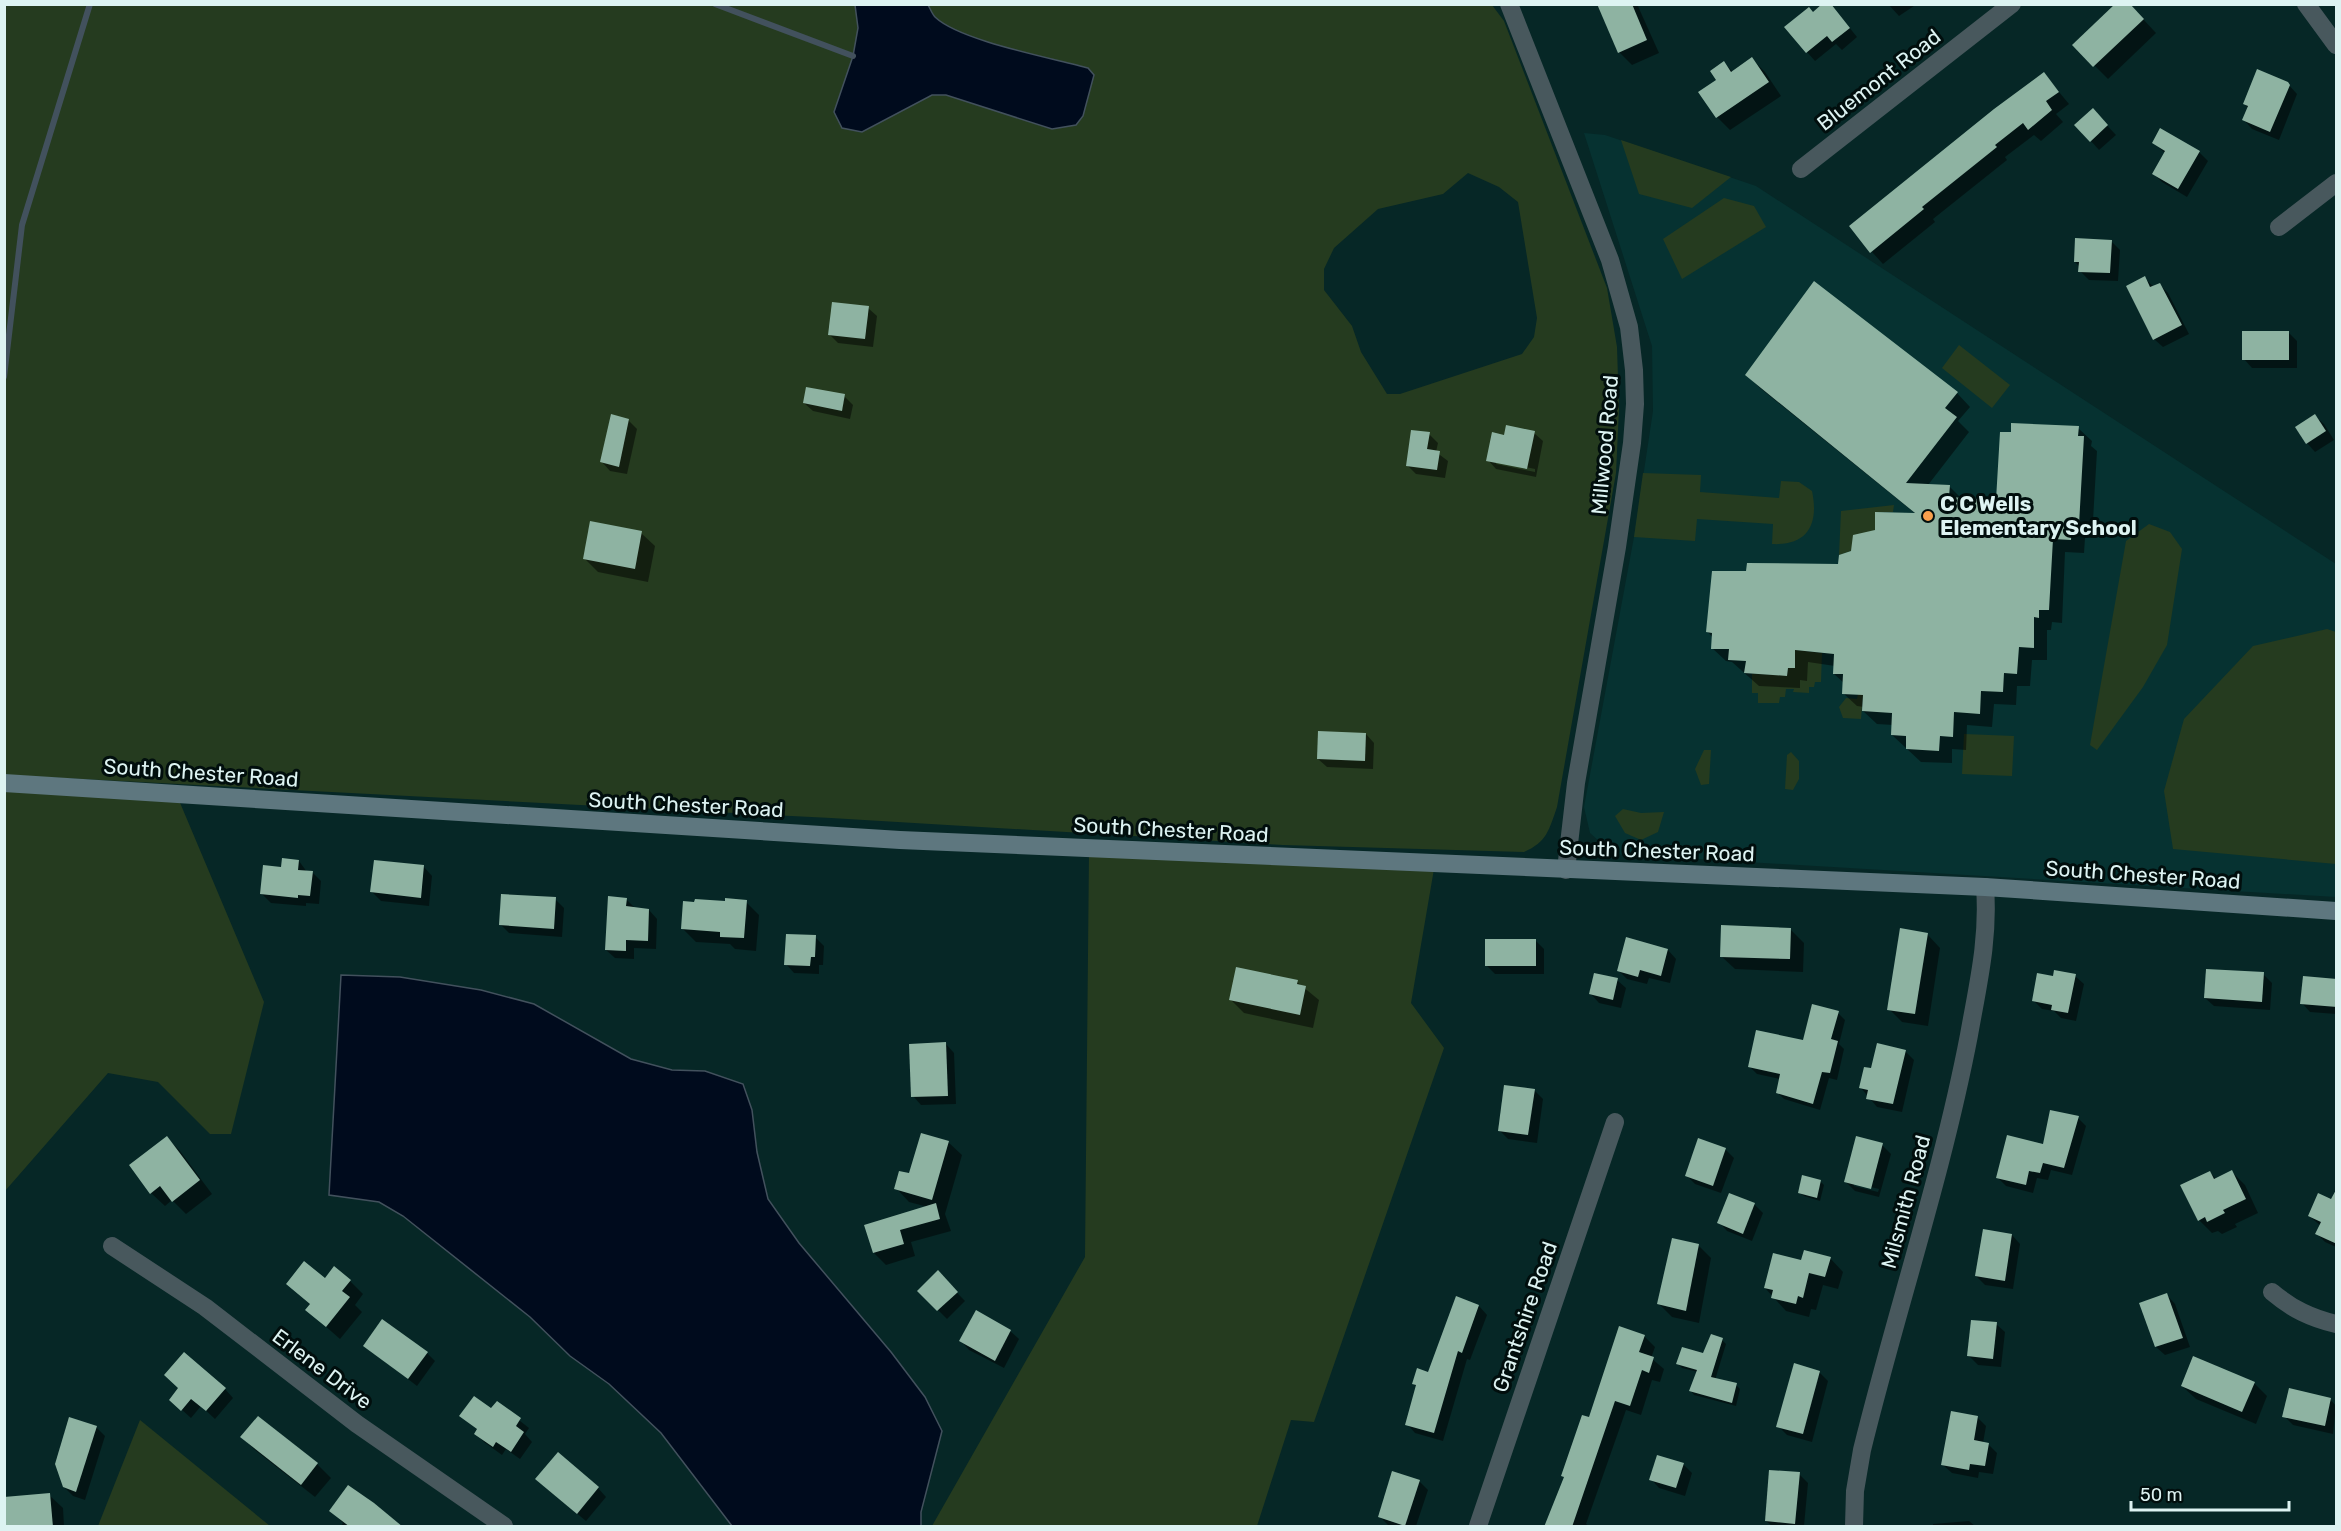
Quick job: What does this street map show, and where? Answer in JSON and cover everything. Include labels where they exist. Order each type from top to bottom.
[{"type":"street","name":"Millwood Road","points":[[1509,4],[1616,277],[1629,327],[1634,370],[1635,404],[1632,443],[1617,547],[1576,783],[1566,870]]},
{"type":"street","name":"Bluemont Road","points":[[1801,169],[2012,4]]},
{"type":"street","points":[[2306,4],[2337,45]]},
{"type":"street","points":[[2279,228],[2337,183]]},
{"type":"street","name":"South Chester Road","points":[[4,783],[900,840],[1985,887],[2337,911]]},
{"type":"street","name":"Milsmith Road","points":[[1854,1527],[1855,1491],[1862,1450],[1928,1210],[1957,1094],[1986,945],[1985,887]]},
{"type":"street","name":"Grantshire Road","points":[[1478,1527],[1615,1122]]},
{"type":"street","name":"Erlene Drive","points":[[112,1246],[205,1307],[357,1424],[504,1527]]},
{"type":"street","points":[[2272,1292],[2288,1306],[2312,1318],[2337,1324]]},
{"type":"shaded area","points":[[855,5],[928,5],[935,17],[964,34],[1007,48],[1088,68],[1094,75],[1083,116],[1076,125],[1052,129],[946,95],[932,95],[862,132],[842,128],[834,112],[853,56],[858,28]]},
{"type":"shaded area","name":"C C Wells Elementary School","points":[[1584,133],[1605,135],[1756,186],[2336,564],[2336,897],[1613,854],[1590,833],[1584,807],[1634,537],[1653,411],[1652,346]]},
{"type":"shaded area","points":[[341,975],[400,977],[481,990],[534,1004],[631,1059],[672,1070],[705,1071],[743,1084],[752,1110],[757,1152],[768,1199],[799,1243],[891,1352],[925,1397],[942,1431],[921,1512],[921,1526],[732,1526],[661,1433],[609,1384],[570,1356],[530,1317],[403,1216],[379,1202],[329,1195]]},
{"type":"green space","points":[[4,5],[1492,5],[1504,21],[1607,288],[1617,347],[1619,409],[1616,473],[1557,807],[1546,834],[1532,848],[1524,852],[1283,845],[831,818],[5,775]],"holes":[[[1468,173],[1499,187],[1518,202],[1537,318],[1534,337],[1522,354],[1400,394],[1387,394],[1361,352],[1352,326],[1324,290],[1324,269],[1334,248],[1378,209],[1443,194]]]},
{"type":"green space","points":[[1621,140],[1731,177],[1692,208],[1639,194]]},
{"type":"green space","points":[[1724,198],[1754,206],[1766,227],[1682,279],[1663,239]]},
{"type":"green space","points":[[1959,345],[2010,385],[1992,408],[1942,368]]},
{"type":"green space","points":[[1643,473],[1701,475],[1700,492],[1779,498],[1781,481],[1799,482],[1812,491],[1814,513],[1812,523],[1802,537],[1784,544],[1772,544],[1773,524],[1697,519],[1695,541],[1634,537]]},
{"type":"green space","points":[[1894,505],[1893,512],[1875,512],[1875,530],[1851,551],[1839,555],[1841,511]]},
{"type":"green space","points":[[2149,524],[2170,532],[2182,549],[2167,645],[2143,687],[2097,750],[2090,745],[2126,541]]},
{"type":"green space","points":[[2327,629],[2336,632],[2336,864],[2173,849],[2164,791],[2184,719],[2253,646]]},
{"type":"green space","points":[[1795,650],[1822,653],[1821,682],[1815,682],[1814,687],[1809,687],[1809,693],[1786,689],[1785,697],[1780,697],[1779,703],[1758,703],[1758,693],[1752,693],[1752,674],[1787,675],[1788,668],[1795,668]]},
{"type":"green space","points":[[1858,694],[1863,694],[1861,719],[1843,718],[1839,707],[1846,698],[1857,699]]},
{"type":"green space","points":[[1964,734],[2014,736],[2012,776],[1962,774]]},
{"type":"green space","points":[[1704,750],[1711,750],[1709,784],[1701,785],[1695,769]]},
{"type":"green space","points":[[1791,752],[1799,761],[1799,779],[1793,790],[1785,789],[1787,755]]},
{"type":"green space","points":[[5,790],[178,798],[264,1002],[231,1134],[210,1134],[158,1082],[108,1073],[5,1191]]},
{"type":"green space","points":[[1623,809],[1641,813],[1664,812],[1658,832],[1641,840],[1625,833],[1615,816]]},
{"type":"green space","points":[[1089,852],[1434,869],[1411,1003],[1444,1048],[1314,1422],[1291,1420],[1257,1526],[932,1526],[1085,1257]]},
{"type":"green space","points":[[140,1420],[270,1526],[98,1526]]},
{"type":"building","points":[[1597,4],[1632,4],[1647,40],[1618,53]]},
{"type":"building","points":[[1822,4],[1831,4],[1850,28],[1832,42],[1827,36],[1806,53],[1784,27],[1809,7],[1813,12]]},
{"type":"building","points":[[2115,4],[2130,4],[2144,19],[2093,67],[2072,45]]},
{"type":"building","points":[[1752,57],[1769,82],[1716,118],[1698,92],[1716,80],[1710,71],[1724,61],[1731,72]]},
{"type":"building","points":[[2257,69],[2288,82],[2290,85],[2270,132],[2242,120],[2248,106],[2243,104]]},
{"type":"building","points":[[2044,72],[2059,92],[2046,101],[2052,110],[2028,130],[2023,123],[1995,145],[1997,147],[1922,207],[1924,209],[1870,253],[1849,226],[1994,109]]},
{"type":"building","points":[[2093,108],[2108,125],[2090,142],[2074,125]]},
{"type":"building","points":[[2160,128],[2200,151],[2178,189],[2152,174],[2165,151],[2152,143]]},
{"type":"building","points":[[2075,238],[2112,240],[2110,273],[2078,272],[2079,262],[2074,262]]},
{"type":"building","points":[[2145,276],[2150,287],[2160,283],[2182,325],[2153,340],[2126,286]]},
{"type":"building","name":"C C Wells Elementary School","points":[[1814,281],[1958,392],[1945,408],[1957,417],[1906,483],[1950,485],[1949,497],[1996,500],[2000,432],[2011,432],[2011,423],[2079,426],[2078,436],[2084,436],[2079,525],[2072,525],[2071,540],[2053,539],[2049,610],[2039,610],[2039,618],[2034,617],[2034,648],[2019,647],[2017,674],[2004,673],[2003,692],[1981,691],[1980,714],[1954,712],[1953,737],[1940,736],[1939,751],[1906,749],[1906,736],[1891,735],[1892,713],[1862,711],[1863,695],[1842,694],[1843,674],[1833,674],[1834,654],[1795,650],[1795,668],[1788,668],[1787,676],[1744,673],[1746,661],[1728,660],[1729,649],[1711,649],[1712,633],[1706,632],[1712,571],[1746,571],[1747,563],[1838,564],[1839,555],[1851,551],[1853,535],[1875,530],[1875,512],[1915,513],[1745,375]]},
{"type":"building","points":[[832,302],[869,306],[865,339],[828,335]]},
{"type":"building","points":[[2242,331],[2289,331],[2289,360],[2242,360]]},
{"type":"building","points":[[806,387],[845,394],[842,411],[803,403]]},
{"type":"building","points":[[611,414],[629,419],[619,467],[600,462]]},
{"type":"building","points":[[2315,414],[2326,431],[2306,444],[2295,427]]},
{"type":"building","points":[[1506,425],[1535,431],[1527,469],[1486,461],[1492,432],[1504,435]]},
{"type":"building","points":[[1411,430],[1430,432],[1427,449],[1440,451],[1437,470],[1406,466]]},
{"type":"building","points":[[590,521],[642,531],[635,569],[583,559]]},
{"type":"building","points":[[1318,731],[1366,733],[1365,761],[1317,759]]},
{"type":"building","points":[[282,858],[299,860],[298,870],[313,871],[310,896],[298,895],[298,898],[260,894],[263,865],[281,867]]},
{"type":"building","points":[[374,860],[424,865],[421,898],[370,892]]},
{"type":"building","points":[[501,894],[556,897],[554,929],[499,925]]},
{"type":"building","points":[[608,896],[627,898],[626,906],[649,909],[648,941],[626,940],[626,951],[605,950]]},
{"type":"building","points":[[725,898],[747,900],[744,938],[720,937],[720,932],[681,929],[683,901],[694,902],[695,899],[725,901]]},
{"type":"building","points":[[1721,925],[1791,928],[1790,959],[1720,957]]},
{"type":"building","points":[[1900,928],[1928,933],[1915,1014],[1887,1010]]},
{"type":"building","points":[[786,934],[816,935],[815,957],[811,957],[810,966],[784,965]]},
{"type":"building","points":[[1626,937],[1668,949],[1661,976],[1640,970],[1638,977],[1617,971]]},
{"type":"building","points":[[1485,939],[1536,939],[1536,966],[1485,966]]},
{"type":"building","points":[[1236,967],[1298,980],[1297,984],[1306,986],[1300,1015],[1229,1000]]},
{"type":"building","points":[[2206,969],[2264,972],[2262,1002],[2204,998]]},
{"type":"building","points":[[2054,970],[2076,974],[2068,1013],[2051,1010],[2052,1005],[2032,1001],[2037,973],[2053,976]]},
{"type":"building","points":[[1594,973],[1618,978],[1613,1000],[1589,994]]},
{"type":"building","points":[[2303,976],[2337,979],[2337,1007],[2300,1004]]},
{"type":"building","points":[[1812,1004],[1839,1011],[1831,1039],[1838,1041],[1830,1073],[1822,1072],[1813,1104],[1776,1093],[1780,1074],[1748,1067],[1756,1030],[1803,1040]]},
{"type":"building","points":[[946,1042],[948,1096],[911,1097],[909,1044]]},
{"type":"building","points":[[1877,1043],[1906,1050],[1893,1104],[1866,1099],[1868,1090],[1859,1088],[1864,1067],[1871,1068]]},
{"type":"building","points":[[1504,1085],[1535,1089],[1528,1135],[1498,1131]]},
{"type":"building","points":[[2050,1110],[2079,1116],[2064,1168],[2043,1163],[2040,1173],[2029,1171],[2026,1185],[1996,1178],[2007,1135],[2043,1144]]},
{"type":"building","points":[[921,1133],[949,1141],[932,1200],[894,1189],[899,1171],[909,1173]]},
{"type":"building","points":[[167,1136],[200,1180],[172,1202],[160,1186],[150,1194],[129,1165]]},
{"type":"building","points":[[1856,1136],[1883,1143],[1871,1189],[1844,1182]]},
{"type":"building","points":[[1698,1138],[1726,1148],[1713,1186],[1685,1176]]},
{"type":"building","points":[[2232,1170],[2246,1199],[2223,1210],[2225,1213],[2207,1222],[2205,1217],[2198,1221],[2180,1185],[2210,1171],[2214,1179]]},
{"type":"building","points":[[1802,1175],[1821,1180],[1817,1198],[1798,1193]]},
{"type":"building","points":[[2337,1188],[2337,1244],[2315,1234],[2321,1222],[2308,1216],[2318,1193],[2331,1199]]},
{"type":"building","points":[[1729,1193],[1755,1203],[1743,1234],[1717,1223]]},
{"type":"building","points":[[936,1203],[940,1219],[900,1230],[904,1244],[873,1253],[864,1225]]},
{"type":"building","points":[[1983,1229],[2012,1234],[2005,1281],[1975,1276]]},
{"type":"building","points":[[1672,1238],[1699,1244],[1686,1311],[1657,1304]]},
{"type":"building","points":[[1804,1250],[1831,1257],[1825,1277],[1809,1273],[1803,1298],[1798,1296],[1796,1304],[1771,1298],[1773,1290],[1764,1288],[1773,1253],[1801,1260]]},
{"type":"building","points":[[304,1261],[325,1278],[334,1266],[351,1280],[342,1291],[350,1297],[326,1327],[305,1310],[310,1304],[286,1284]]},
{"type":"building","points":[[938,1270],[958,1292],[937,1311],[917,1291]]},
{"type":"building","points":[[2167,1293],[2183,1338],[2155,1347],[2139,1303]]},
{"type":"building","points":[[1456,1296],[1479,1305],[1462,1353],[1458,1351],[1434,1433],[1405,1425],[1416,1385],[1412,1384],[1417,1368],[1428,1372]]},
{"type":"building","points":[[976,1310],[1011,1330],[995,1361],[959,1341]]},
{"type":"building","points":[[382,1319],[428,1352],[408,1379],[363,1346]]},
{"type":"building","points":[[1971,1320],[1997,1322],[1993,1359],[1967,1356]]},
{"type":"building","points":[[1619,1326],[1645,1335],[1639,1352],[1654,1357],[1649,1373],[1642,1370],[1630,1406],[1615,1401],[1572,1527],[1544,1527],[1564,1477],[1561,1476],[1582,1415],[1589,1417]]},
{"type":"building","points":[[1711,1334],[1723,1338],[1711,1377],[1737,1383],[1732,1403],[1689,1391],[1697,1370],[1676,1364],[1682,1347],[1703,1353]]},
{"type":"building","points":[[184,1352],[226,1388],[206,1411],[191,1399],[181,1411],[169,1400],[178,1388],[164,1375]]},
{"type":"building","points":[[2193,1356],[2255,1382],[2242,1412],[2181,1386]]},
{"type":"building","points":[[1794,1363],[1820,1371],[1803,1434],[1776,1427]]},
{"type":"building","points":[[2289,1388],[2331,1398],[2325,1426],[2282,1417]]},
{"type":"building","points":[[474,1396],[491,1408],[497,1401],[521,1418],[516,1426],[524,1432],[511,1452],[496,1442],[493,1447],[474,1434],[477,1429],[459,1416]]},
{"type":"building","points":[[1951,1411],[1978,1416],[1974,1440],[1989,1443],[1985,1466],[1970,1464],[1969,1470],[1941,1465]]},
{"type":"building","points":[[258,1416],[318,1463],[301,1485],[240,1437]]},
{"type":"building","points":[[69,1417],[97,1426],[76,1492],[63,1487],[55,1464]]},
{"type":"building","points":[[558,1452],[599,1487],[577,1514],[535,1479]]},
{"type":"building","points":[[1657,1455],[1684,1463],[1676,1488],[1649,1480]]},
{"type":"building","points":[[1769,1470],[1800,1472],[1795,1524],[1765,1521]]},
{"type":"building","points":[[1392,1471],[1420,1480],[1405,1526],[1378,1517]]},
{"type":"building","points":[[348,1485],[403,1527],[350,1527],[329,1511]]},
{"type":"building","points":[[50,1493],[53,1527],[4,1527],[4,1497]]},
{"type":"waterway","points":[[4,377],[22,225],[90,4]]},
{"type":"waterway","points":[[715,4],[853,56]]},
{"type":"place","name":"C C Wells Elementary School","points":[[1928,516]]}]
